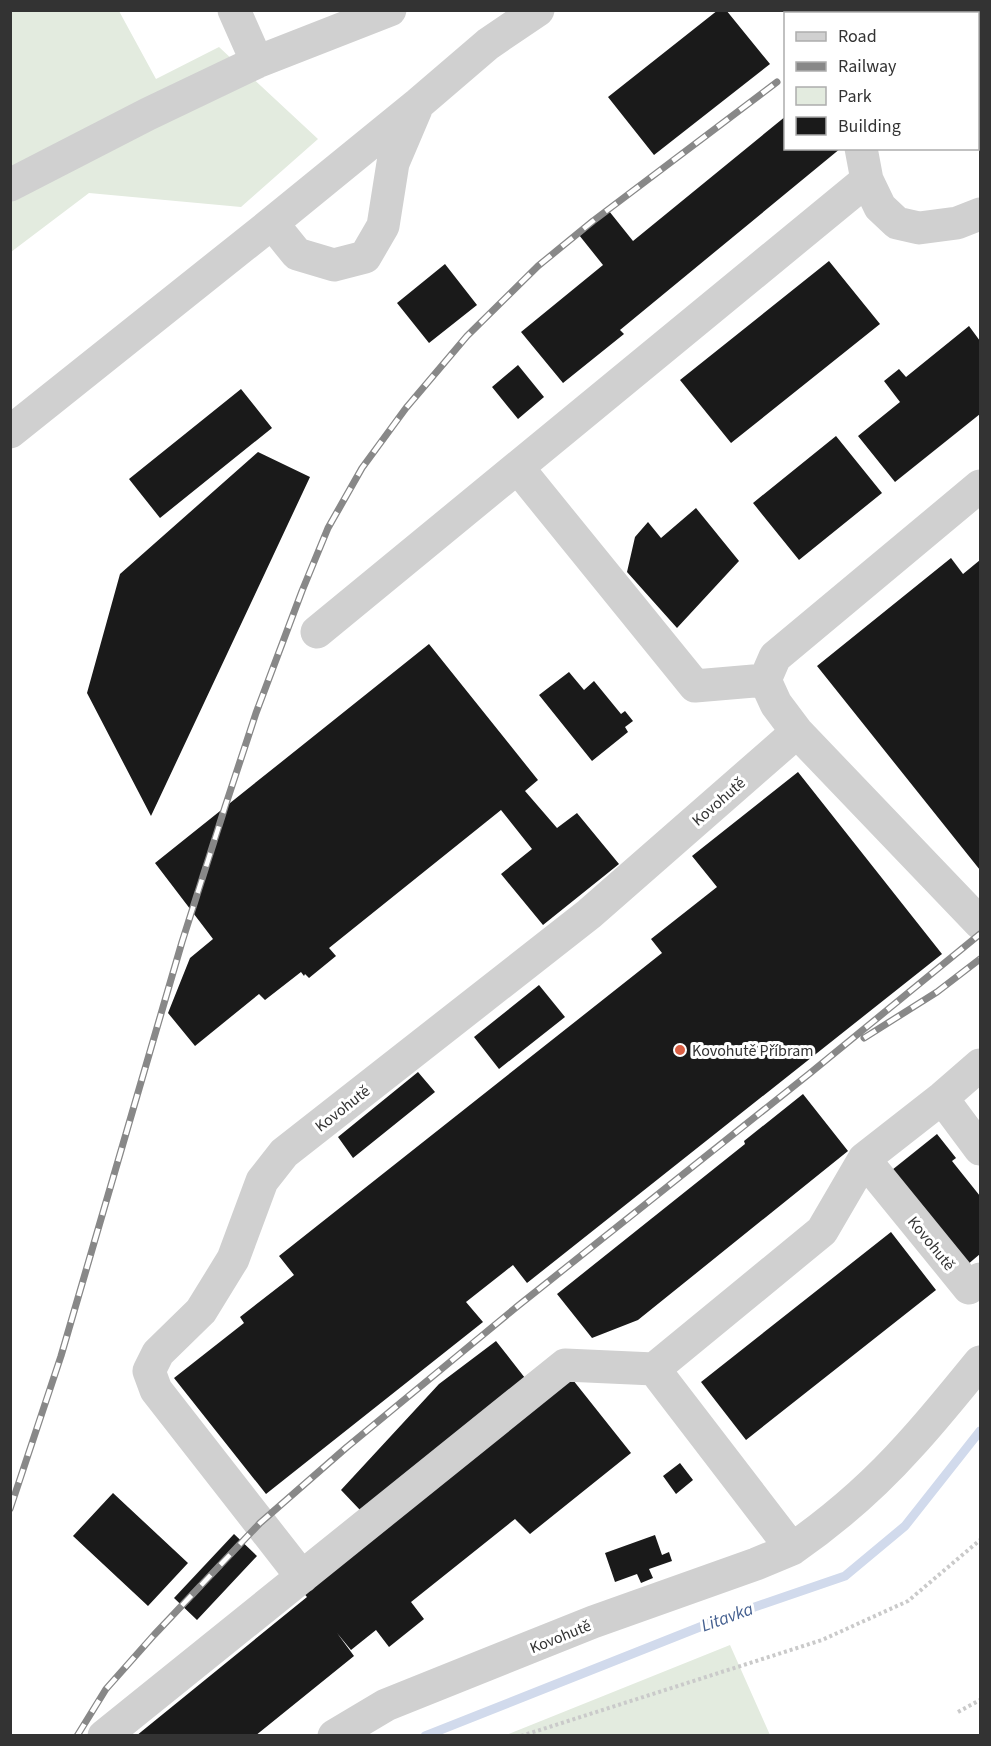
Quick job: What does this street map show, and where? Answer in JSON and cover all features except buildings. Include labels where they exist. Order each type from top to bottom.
[{"type":"street","points":[[234,10],[257,62]]},
{"type":"street","points":[[10,185],[148,114],[257,62],[390,10]]},
{"type":"street","points":[[10,432],[272,223],[488,44],[538,10]]},
{"type":"street","points":[[272,223],[297,254],[334,265],[365,257],[383,226],[393,163],[418,104]]},
{"type":"street","points":[[317,632],[518,468],[864,164],[880,207],[897,223],[919,228],[957,224],[981,214]]},
{"type":"street","points":[[518,468],[695,686],[765,680]]},
{"type":"street","points":[[978,916],[797,732],[776,704],[765,680],[775,657],[981,486]]},
{"type":"street","name":"Kovohutě","points":[[302,1577],[156,1390],[149,1371],[158,1353],[201,1311],[233,1259],[262,1181],[284,1154],[589,914],[797,732]]},
{"type":"street","points":[[104,1736],[565,1365],[654,1369],[822,1231],[864,1159],[981,1065]]},
{"type":"street","points":[[942,1098],[981,1149]]},
{"type":"street","name":"Kovohutě","points":[[864,1159],[969,1288],[981,1279]]},
{"type":"street","name":"Kovohutě","points":[[334,1736],[386,1705],[593,1623],[792,1549],[817,1532],[873,1483],[909,1447],[981,1362]]},
{"type":"street","points":[[654,1369],[792,1549]]},
{"type":"path","points":[[521,1736],[822,1640],[908,1600],[981,1540]]},
{"type":"path","points":[[958,1712],[981,1700]]},
{"type":"green space","points":[[11,11],[119,11],[156,79],[219,47],[318,139],[241,207],[89,193],[11,252]]},
{"type":"green space","points":[[730,1645],[770,1735],[506,1735]]},
{"type":"waterway","name":"Litavka","points":[[425,1736],[720,1619],[845,1576],[905,1526],[980,1431]]},
{"type":"railway","points":[[10,1509],[61,1356],[182,942],[225,807],[256,713],[328,528],[362,468],[406,408],[467,336],[538,266],[593,221],[777,82]]},
{"type":"railway","points":[[77,1736],[106,1689],[260,1523],[347,1447],[519,1305],[809,1074],[980,934]]},
{"type":"railway","points":[[864,1038],[937,992],[980,959]]},
{"type":"place","name":"Kovohutě Příbram","points":[[680,1050]]}]
